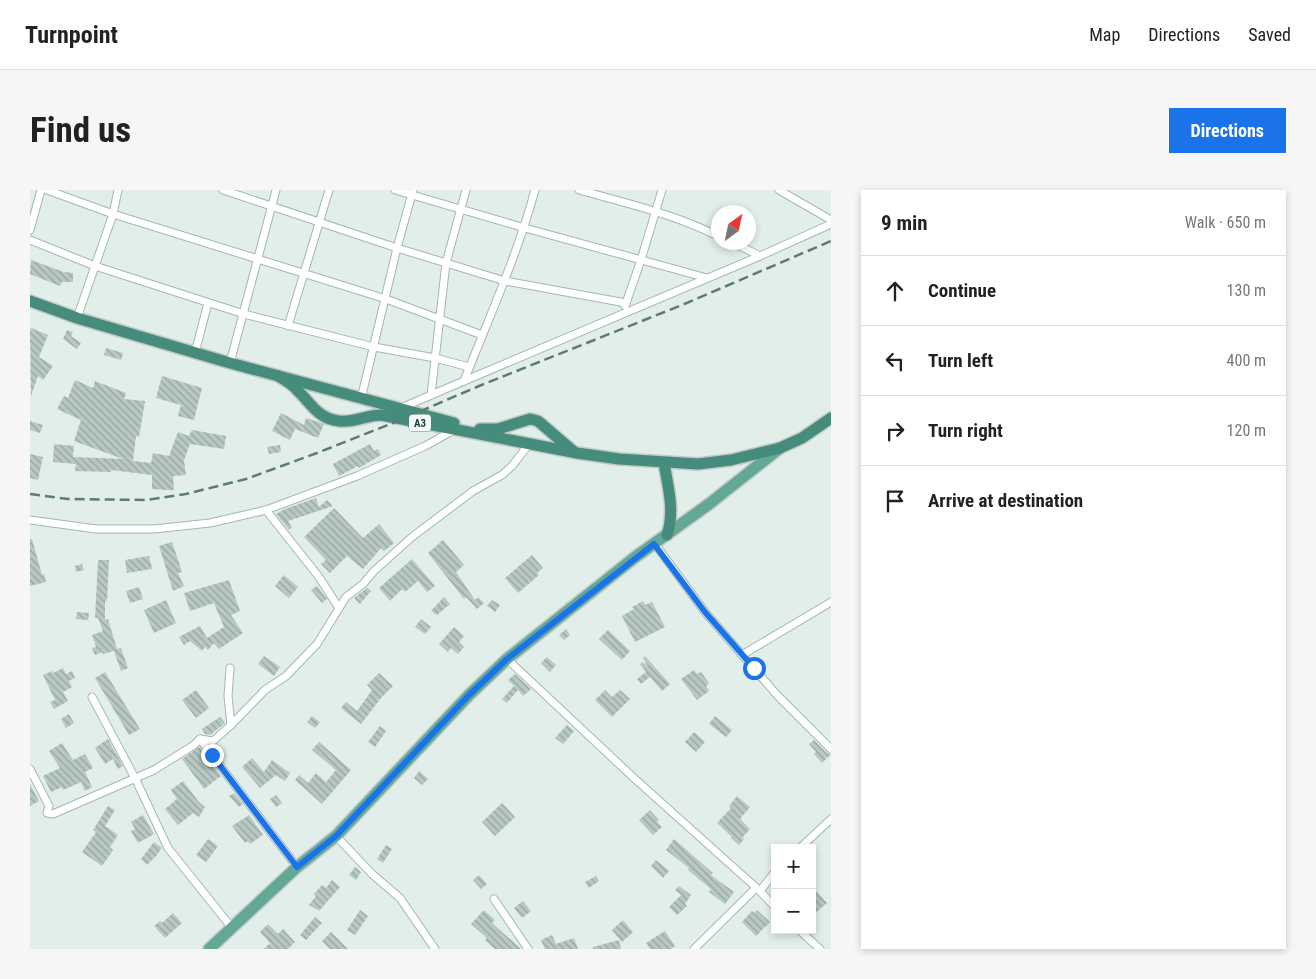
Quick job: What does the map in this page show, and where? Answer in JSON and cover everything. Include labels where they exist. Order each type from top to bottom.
[{"type":"highway","name":"A3","points":[[31,304],[230,363],[398,409],[481,429],[498,429],[530,419],[538,421],[577,453]]},
{"type":"highway","name":"A3","points":[[278,376],[298,390],[315,410],[330,419],[350,421],[371,416],[381,416],[577,453],[664,463],[707,463],[731,460],[780,448],[802,438],[831,418]]},
{"type":"highway","points":[[664,463],[671,513],[667,535]]},
{"type":"main road","points":[[209,949],[297,867],[336,836],[469,695],[507,659],[780,448]]},
{"type":"street","points":[[30,230],[41,190]]},
{"type":"street","points":[[47,190],[112,214],[259,258],[386,299],[482,335]]},
{"type":"street","points":[[77,318],[96,266],[118,190]]},
{"type":"street","points":[[223,190],[397,248],[505,281],[626,303]]},
{"type":"street","points":[[230,363],[276,190]]},
{"type":"street","points":[[288,326],[329,190]]},
{"type":"street","points":[[395,190],[413,193],[461,210],[708,278]]},
{"type":"street","points":[[431,395],[446,263],[466,190]]},
{"type":"street","points":[[464,381],[525,228],[535,190]]},
{"type":"street","points":[[578,190],[656,211],[711,232]]},
{"type":"street","points":[[622,314],[641,260],[662,190]]},
{"type":"street","points":[[779,190],[831,222]]},
{"type":"street","points":[[361,399],[397,248],[413,193]]},
{"type":"street","points":[[398,409],[760,256],[831,222]]},
{"type":"street","points":[[30,240],[96,266],[244,314],[374,347],[435,358],[469,367]]},
{"type":"street","points":[[748,250],[760,256]]},
{"type":"street","points":[[195,353],[208,303]]},
{"type":"street","points":[[30,520],[96,529],[154,529],[210,523],[266,510],[357,476],[425,446],[454,430]]},
{"type":"street","points":[[200,739],[213,741],[265,690],[286,676],[317,644],[346,597],[363,584],[374,570],[412,537],[473,491],[502,475],[512,466],[529,444]]},
{"type":"street","points":[[266,510],[319,577],[339,608]]},
{"type":"street","points":[[654,544],[705,612],[742,655],[777,695],[831,749]]},
{"type":"street","points":[[742,655],[831,602]]},
{"type":"street","points":[[507,659],[771,903]]},
{"type":"street","points":[[230,668],[228,696],[231,725]]},
{"type":"street","points":[[92,697],[135,778],[168,848],[232,928]]},
{"type":"street","points":[[30,769],[49,806],[47,813],[53,814],[154,770],[194,745],[200,739]]},
{"type":"street","points":[[200,739],[297,867]]},
{"type":"street","points":[[804,844],[831,819]]},
{"type":"street","points":[[336,836],[372,874],[400,898],[432,948]]},
{"type":"street","points":[[694,949],[771,876]]},
{"type":"street","points":[[494,899],[528,949]]},
{"type":"street","points":[[803,934],[820,949]]},
{"type":"building","points":[[31,260],[64,272],[73,273],[73,282],[62,282],[60,286],[30,274]]},
{"type":"building","points":[[31,328],[48,335],[39,357],[53,366],[43,380],[38,376],[31,396],[30,331]]},
{"type":"building","points":[[67,330],[73,332],[71,336],[81,343],[77,349],[63,339]]},
{"type":"building","points":[[106,348],[123,353],[121,360],[104,355]]},
{"type":"building","points":[[162,376],[202,388],[194,420],[178,416],[181,405],[156,398]]},
{"type":"building","points":[[75,380],[93,388],[95,381],[126,393],[124,399],[145,401],[139,437],[136,436],[133,461],[151,463],[153,453],[169,456],[178,432],[189,436],[192,430],[226,436],[224,449],[190,444],[184,460],[186,475],[173,476],[174,490],[152,489],[152,475],[111,470],[111,472],[75,471],[76,464],[53,462],[54,444],[74,446],[73,457],[123,459],[74,441],[81,420],[57,409],[64,396],[68,398]]},
{"type":"building","points":[[281,413],[304,425],[306,418],[324,424],[318,438],[295,429],[290,440],[272,431]]},
{"type":"building","points":[[30,421],[43,425],[40,433],[30,430]]},
{"type":"building","points":[[370,444],[374,451],[378,449],[381,455],[359,468],[358,466],[339,476],[333,464]]},
{"type":"building","points":[[280,445],[281,452],[269,454],[267,447]]},
{"type":"building","points":[[30,454],[43,457],[38,480],[30,478]]},
{"type":"building","points":[[316,498],[319,507],[327,500],[333,506],[288,521],[292,528],[289,530],[276,514],[285,509]]},
{"type":"building","points":[[334,508],[363,538],[379,524],[394,543],[384,551],[381,548],[363,569],[347,556],[330,573],[321,564],[326,560],[304,537]]},
{"type":"building","points":[[30,539],[32,539],[42,575],[44,574],[46,582],[30,586]]},
{"type":"building","points":[[443,540],[464,565],[456,572],[475,600],[478,597],[484,603],[477,609],[466,597],[464,599],[428,553]]},
{"type":"building","points":[[172,542],[182,572],[178,573],[184,586],[173,591],[159,546]]},
{"type":"building","points":[[532,555],[543,568],[537,573],[539,575],[518,593],[505,578]]},
{"type":"building","points":[[149,556],[152,569],[127,573],[125,560]]},
{"type":"building","points":[[412,559],[435,586],[427,592],[418,581],[405,592],[402,589],[390,601],[379,588]]},
{"type":"building","points":[[98,560],[109,560],[105,620],[108,619],[117,649],[121,648],[128,668],[121,671],[114,651],[95,655],[92,648],[96,647],[92,635],[103,631],[98,618],[95,618]]},
{"type":"building","points":[[82,564],[84,570],[76,572],[75,566]]},
{"type":"building","points":[[284,575],[298,587],[289,598],[275,586]]},
{"type":"building","points":[[229,580],[240,611],[231,615],[243,633],[219,649],[214,643],[208,650],[205,647],[202,651],[190,641],[184,645],[179,637],[200,626],[207,638],[224,627],[214,603],[190,611],[184,593]]},
{"type":"building","points":[[317,586],[327,599],[322,603],[311,590]]},
{"type":"building","points":[[139,587],[143,599],[130,603],[126,591]]},
{"type":"building","points":[[367,588],[371,591],[360,604],[354,598]]},
{"type":"building","points":[[444,597],[450,604],[437,615],[431,611]]},
{"type":"building","points":[[166,600],[176,623],[154,633],[144,610]]},
{"type":"building","points":[[492,600],[500,605],[495,612],[487,606]]},
{"type":"building","points":[[643,601],[645,605],[652,602],[665,627],[635,642],[622,616],[634,609],[632,607]]},
{"type":"building","points":[[77,612],[89,613],[88,620],[76,619]]},
{"type":"building","points":[[421,619],[431,627],[425,634],[415,627]]},
{"type":"building","points":[[454,627],[464,636],[459,642],[464,647],[458,654],[451,648],[448,652],[439,644]]},
{"type":"building","points":[[566,629],[570,635],[564,640],[559,635]]},
{"type":"building","points":[[608,630],[630,651],[622,660],[599,639]]},
{"type":"building","points":[[264,656],[280,667],[274,676],[258,664]]},
{"type":"building","points":[[645,656],[670,684],[662,691],[650,677],[641,684],[637,679],[646,672],[640,664],[643,662],[648,667],[643,658]]},
{"type":"building","points":[[547,657],[556,665],[550,672],[541,663]]},
{"type":"building","points":[[63,668],[66,674],[72,671],[75,678],[69,681],[72,687],[63,692],[68,701],[54,709],[50,702],[55,700],[43,675]]},
{"type":"building","points":[[694,670],[697,674],[701,672],[709,683],[706,686],[709,691],[697,700],[681,679]]},
{"type":"building","points":[[105,672],[140,729],[129,735],[95,678]]},
{"type":"building","points":[[379,673],[393,686],[361,724],[341,708],[346,702],[357,711],[372,690],[367,685]]},
{"type":"building","points":[[515,674],[531,689],[523,696],[518,690],[507,703],[502,699],[514,686],[508,680]]},
{"type":"building","points":[[196,690],[209,708],[196,718],[182,700]]},
{"type":"building","points":[[605,690],[612,697],[620,690],[630,699],[612,717],[595,700]]},
{"type":"building","points":[[69,714],[74,723],[66,728],[61,719]]},
{"type":"building","points":[[312,716],[320,722],[315,728],[307,722]]},
{"type":"building","points":[[715,716],[732,730],[726,737],[709,724]]},
{"type":"building","points":[[220,717],[225,723],[210,735],[205,734],[202,729]]},
{"type":"building","points":[[567,725],[574,731],[563,744],[555,738]]},
{"type":"building","points":[[380,726],[386,731],[375,747],[368,742]]},
{"type":"building","points":[[694,732],[705,742],[696,752],[685,742]]},
{"type":"building","points":[[108,739],[123,766],[118,769],[113,759],[105,764],[95,748]]},
{"type":"building","points":[[814,740],[827,753],[831,754],[822,763],[814,754],[816,752],[809,744]]},
{"type":"building","points":[[319,742],[351,770],[322,804],[295,780],[299,775],[308,783],[316,773],[326,782],[336,770],[312,750]]},
{"type":"building","points":[[62,743],[73,760],[85,754],[93,768],[85,772],[92,787],[85,791],[81,782],[63,790],[62,787],[51,792],[43,776],[60,768],[49,751]]},
{"type":"building","points":[[199,747],[221,776],[204,789],[182,759]]},
{"type":"building","points":[[252,758],[264,772],[272,760],[290,773],[285,781],[276,775],[260,788],[242,767]]},
{"type":"building","points":[[419,771],[428,779],[422,785],[414,778]]},
{"type":"building","points":[[183,781],[205,807],[199,817],[193,813],[178,825],[165,809],[177,799],[171,790]]},
{"type":"building","points":[[30,784],[39,801],[30,806]]},
{"type":"building","points":[[234,793],[243,804],[239,807],[229,796]]},
{"type":"building","points":[[276,795],[282,803],[276,807],[270,799]]},
{"type":"building","points":[[737,796],[750,807],[740,819],[750,829],[739,845],[717,823],[731,808],[729,806]]},
{"type":"building","points":[[502,803],[515,817],[495,836],[482,822]]},
{"type":"building","points":[[108,806],[115,810],[105,826],[118,835],[110,847],[113,850],[102,866],[82,852],[96,832],[93,830]]},
{"type":"building","points":[[650,810],[659,820],[657,822],[662,827],[653,835],[639,820]]},
{"type":"building","points":[[143,815],[154,834],[138,843],[131,831],[135,829],[131,822]]},
{"type":"building","points":[[249,815],[263,835],[250,844],[248,841],[245,843],[232,826]]},
{"type":"building","points":[[208,839],[218,846],[206,862],[196,855]]},
{"type":"building","points":[[674,839],[713,873],[711,875],[734,892],[725,904],[709,892],[711,889],[688,870],[689,868],[666,850]]},
{"type":"building","points":[[154,842],[162,848],[147,865],[141,859]]},
{"type":"building","points":[[386,845],[392,849],[383,863],[377,859]]},
{"type":"building","points":[[656,860],[669,871],[663,878],[651,866]]},
{"type":"building","points":[[355,867],[361,872],[356,880],[349,875]]},
{"type":"building","points":[[479,875],[487,884],[481,889],[473,880]]},
{"type":"building","points":[[596,876],[599,881],[589,888],[585,882]]},
{"type":"building","points":[[332,880],[340,887],[319,911],[309,905],[316,896],[314,894],[322,885],[326,888]]},
{"type":"building","points":[[679,886],[691,895],[685,904],[687,906],[677,915],[669,907],[681,895],[675,890]]},
{"type":"building","points":[[816,891],[827,903],[816,913]]},
{"type":"building","points":[[523,901],[531,911],[522,918],[514,908]]},
{"type":"building","points":[[360,910],[368,916],[355,935],[347,930]]},
{"type":"building","points":[[484,910],[495,920],[492,923],[521,949],[495,949],[485,940],[487,938],[471,924]]},
{"type":"building","points":[[757,910],[770,922],[756,936],[742,922],[752,911],[754,913]]},
{"type":"building","points":[[173,913],[182,923],[165,938],[154,926],[160,921],[162,923]]},
{"type":"building","points":[[315,917],[322,923],[306,940],[300,935]]},
{"type":"building","points":[[623,920],[633,932],[622,942],[612,930]]},
{"type":"building","points":[[268,924],[278,934],[283,929],[295,942],[288,949],[264,949],[270,943],[260,932]]},
{"type":"building","points":[[665,931],[675,946],[671,949],[650,949],[646,943]]},
{"type":"building","points":[[331,932],[348,949],[330,949],[322,941]]},
{"type":"building","points":[[552,935],[556,944],[574,938],[578,949],[545,949],[541,940]]},
{"type":"building","points":[[619,940],[621,949],[593,949],[593,947]]},
{"type":"railway","points":[[30,494],[68,499],[147,500],[186,494],[246,479],[393,423],[479,386],[682,305],[831,241]]},
{"type":"route","points":[[212,755],[297,867],[336,836],[469,695],[507,659],[654,544],[705,612],[754,668]]}]
